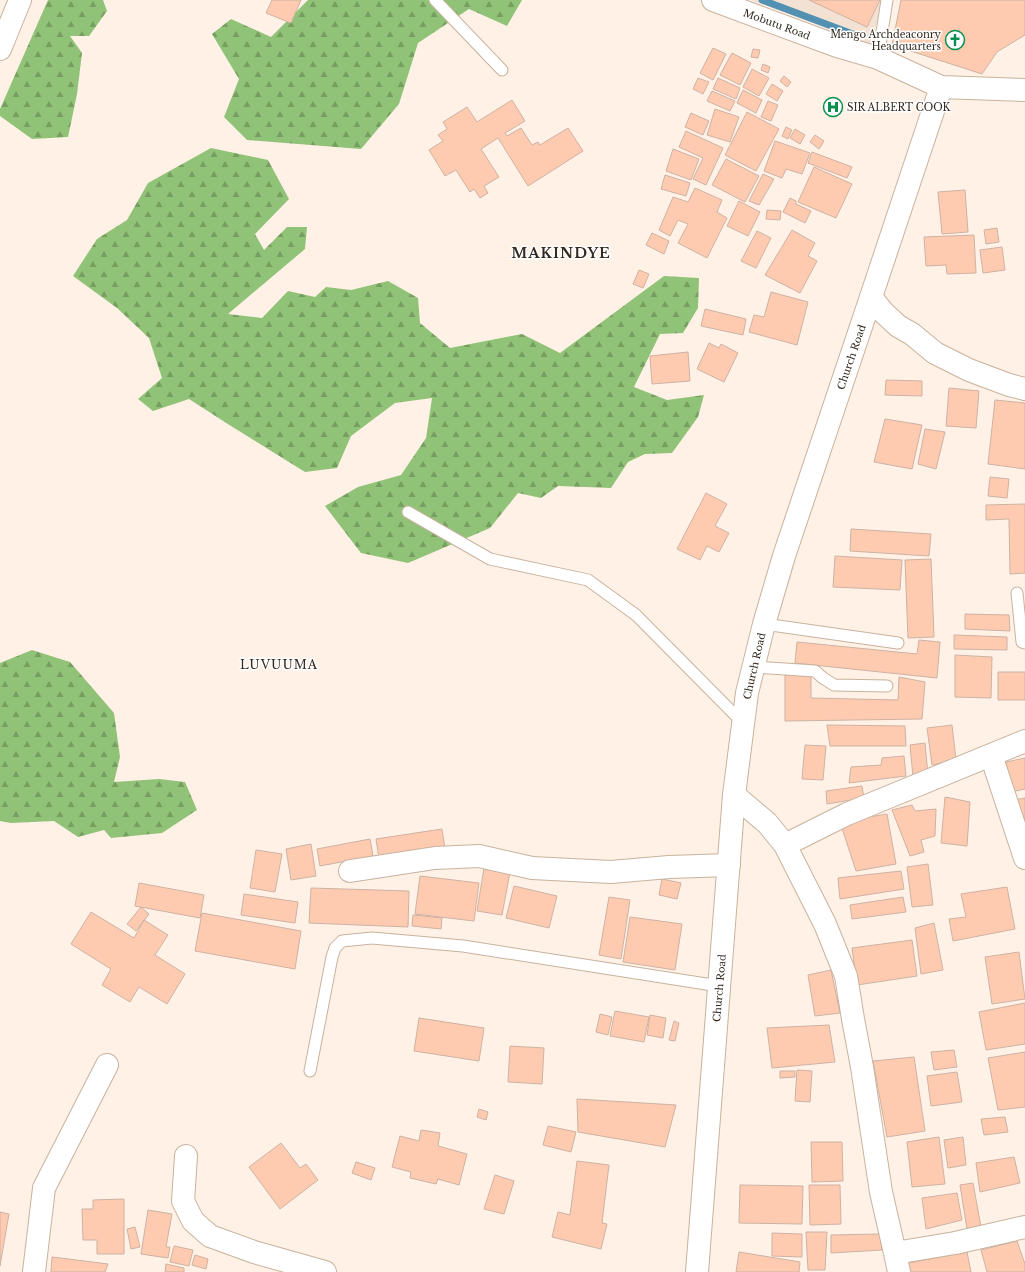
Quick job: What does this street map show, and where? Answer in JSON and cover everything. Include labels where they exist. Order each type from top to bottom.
[{"type":"street","points":[[0,48],[20,0]]},
{"type":"street","name":"Mobutu Road","points":[[726,2],[837,46],[878,58],[941,87],[1025,90]]},
{"type":"street","name":"Church Road","points":[[697,1272],[734,795],[747,693],[764,624],[784,556],[941,87]]},
{"type":"street","points":[[871,297],[883,312],[898,326],[912,334],[935,353],[969,370],[1009,385],[1025,389]]},
{"type":"street","points":[[785,845],[847,814],[1025,741]]},
{"type":"street","points":[[991,755],[1025,858]]},
{"type":"street","points":[[734,795],[767,823],[785,845],[825,924],[846,976],[862,1067],[881,1192],[897,1263],[955,1243],[1025,1227]]},
{"type":"street","points":[[350,871],[435,858],[479,856],[532,868],[611,872],[729,865]]},
{"type":"street","points":[[34,1272],[44,1188],[107,1065]]},
{"type":"street","points":[[186,1156],[183,1201],[193,1221],[210,1236],[254,1252],[325,1272]]},
{"type":"lane","points":[[435,0],[502,70]]},
{"type":"lane","points":[[878,58],[887,0]]},
{"type":"lane","points":[[408,512],[490,559],[588,580],[636,615],[743,723]]},
{"type":"lane","points":[[1017,593],[1022,642],[1025,643]]},
{"type":"lane","points":[[764,624],[898,643]]},
{"type":"lane","points":[[754,667],[814,671],[834,685],[887,686]]},
{"type":"lane","points":[[310,1071],[332,957],[335,948],[342,941],[372,938],[463,946],[719,986]]},
{"type":"shaded area","points":[[751,0],[884,0],[870,44]]},
{"type":"green space","points":[[48,0],[103,0],[107,11],[89,36],[70,36],[82,53],[77,94],[68,137],[32,139],[0,116],[0,109]]},
{"type":"green space","points":[[308,0],[522,0],[507,26],[469,9],[418,43],[399,104],[361,149],[247,140],[224,117],[239,79],[212,34],[231,19],[271,37]]},
{"type":"green space","points":[[211,148],[268,160],[289,199],[255,234],[264,250],[287,227],[307,227],[305,249],[228,314],[262,318],[288,291],[315,297],[326,287],[351,290],[388,281],[418,298],[420,323],[450,348],[522,334],[560,353],[664,276],[699,278],[698,308],[683,333],[660,334],[634,387],[667,400],[704,395],[698,417],[672,453],[645,454],[628,462],[611,488],[558,486],[541,498],[518,493],[490,528],[408,563],[361,553],[325,506],[358,487],[401,475],[426,438],[432,398],[395,403],[351,436],[337,468],[305,472],[189,399],[153,411],[138,399],[162,378],[149,338],[117,308],[73,276],[97,239],[127,220],[148,183]]},
{"type":"green space","points":[[32,650],[70,662],[114,713],[120,757],[114,782],[159,779],[185,782],[197,810],[162,833],[111,838],[104,830],[78,837],[54,821],[11,823],[0,821],[0,663]]},
{"type":"building","points":[[272,0],[301,0],[291,23],[266,13]]},
{"type":"building","points":[[809,0],[880,0],[867,27]]},
{"type":"building","name":"Mengo Archdeaconry Headquarters","points":[[901,0],[1025,0],[1025,35],[997,52],[982,74],[892,45]]},
{"type":"building","points":[[713,48],[726,54],[713,80],[700,73]]},
{"type":"building","points":[[753,49],[760,50],[758,58],[751,57]]},
{"type":"building","points":[[732,53],[751,63],[740,85],[720,75]]},
{"type":"building","points":[[763,64],[770,67],[768,73],[761,70]]},
{"type":"building","points":[[752,69],[769,78],[759,96],[743,87]]},
{"type":"building","points":[[784,76],[791,82],[787,87],[780,81]]},
{"type":"building","points":[[698,78],[709,82],[703,94],[693,89]]},
{"type":"building","points":[[718,78],[740,88],[736,99],[713,89]]},
{"type":"building","points":[[772,84],[783,91],[777,101],[766,94]]},
{"type":"building","points":[[743,90],[762,100],[756,113],[737,103]]},
{"type":"building","points":[[712,91],[735,101],[730,111],[707,101]]},
{"type":"building","points":[[512,100],[525,121],[505,133],[507,136],[521,128],[532,145],[538,142],[540,145],[568,128],[583,151],[528,186],[498,138],[481,149],[499,177],[484,186],[488,193],[480,198],[474,189],[470,192],[456,170],[445,176],[429,150],[443,141],[438,135],[447,129],[443,122],[467,107],[477,122]]},
{"type":"building","points":[[768,101],[778,105],[771,121],[761,117]]},
{"type":"building","points":[[715,109],[739,117],[730,142],[707,135]]},
{"type":"building","points":[[747,112],[779,129],[756,171],[725,155]]},
{"type":"building","points":[[691,113],[709,121],[703,135],[685,127]]},
{"type":"building","points":[[786,127],[792,130],[788,139],[782,136]]},
{"type":"building","points":[[795,129],[805,135],[800,144],[790,138]]},
{"type":"building","points":[[686,131],[723,148],[706,185],[693,179],[703,158],[679,147]]},
{"type":"building","points":[[815,135],[824,141],[819,149],[810,142]]},
{"type":"building","points":[[775,141],[810,153],[802,174],[786,169],[782,178],[764,171]]},
{"type":"building","points":[[673,149],[699,159],[691,180],[666,171]]},
{"type":"building","points":[[812,152],[852,167],[847,178],[808,163]]},
{"type":"building","points":[[726,159],[759,176],[745,202],[712,185]]},
{"type":"building","points":[[814,167],[852,184],[836,218],[798,202]]},
{"type":"building","points":[[763,174],[774,179],[759,205],[749,201]]},
{"type":"building","points":[[665,175],[690,183],[686,196],[661,189]]},
{"type":"building","points":[[695,188],[722,200],[717,212],[727,218],[707,258],[678,243],[688,224],[678,220],[670,236],[659,230],[673,197],[688,202]]},
{"type":"building","points":[[965,190],[968,232],[942,234],[938,192]]},
{"type":"building","points":[[790,198],[796,201],[796,204],[811,211],[805,223],[783,212]]},
{"type":"building","points":[[739,201],[760,212],[748,236],[727,226]]},
{"type":"building","points":[[767,210],[781,211],[780,220],[766,219]]},
{"type":"building","points":[[997,228],[999,242],[986,244],[984,230]]},
{"type":"building","points":[[792,230],[815,243],[808,256],[817,261],[800,293],[765,275]]},
{"type":"building","points":[[757,231],[771,238],[756,268],[741,261]]},
{"type":"building","points":[[652,233],[669,241],[664,254],[646,245]]},
{"type":"building","points":[[974,235],[976,273],[947,274],[946,265],[926,266],[924,237]]},
{"type":"building","points":[[1002,247],[1005,270],[983,273],[980,250]]},
{"type":"building","points":[[639,270],[649,274],[643,288],[633,284]]},
{"type":"building","points":[[771,292],[808,302],[797,345],[749,332],[754,315],[764,317]]},
{"type":"building","points":[[705,309],[746,319],[743,335],[701,326]]},
{"type":"building","points":[[709,343],[719,348],[721,344],[738,353],[724,382],[697,369]]},
{"type":"building","points":[[688,352],[690,381],[652,384],[650,356]]},
{"type":"building","points":[[886,380],[922,381],[922,396],[885,395]]},
{"type":"building","points":[[949,388],[979,391],[976,428],[946,426]]},
{"type":"building","points":[[995,400],[1025,403],[1025,469],[988,464]]},
{"type":"building","points":[[885,419],[922,425],[912,469],[874,462]]},
{"type":"building","points":[[925,429],[945,432],[936,469],[918,464]]},
{"type":"building","points":[[990,477],[1009,479],[1007,498],[988,496]]},
{"type":"building","points":[[706,493],[727,504],[715,526],[729,533],[719,552],[707,546],[700,560],[677,549]]},
{"type":"building","points":[[1025,504],[1025,573],[1010,574],[1009,519],[986,520],[986,505]]},
{"type":"building","points":[[851,529],[931,534],[929,556],[850,551]]},
{"type":"building","points":[[835,556],[902,560],[900,590],[833,587]]},
{"type":"building","points":[[931,559],[934,637],[908,638],[905,560]]},
{"type":"building","points":[[965,614],[1009,615],[1010,631],[965,629]]},
{"type":"building","points":[[954,635],[1007,637],[1007,650],[954,649]]},
{"type":"building","points":[[919,640],[940,642],[937,678],[795,663],[797,642],[917,654]]},
{"type":"building","points":[[955,655],[992,657],[991,698],[955,697]]},
{"type":"building","points":[[998,672],[1025,672],[1025,700],[998,700]]},
{"type":"building","points":[[785,675],[811,675],[811,698],[898,700],[899,677],[925,682],[922,719],[785,721]]},
{"type":"building","points":[[827,725],[905,726],[906,746],[830,746]]},
{"type":"building","points":[[952,725],[956,760],[932,765],[927,728]]},
{"type":"building","points":[[925,743],[928,775],[913,777],[910,745]]},
{"type":"building","points":[[805,745],[826,746],[823,780],[802,779]]},
{"type":"building","points":[[904,756],[906,776],[849,783],[851,767],[881,765],[882,758]]},
{"type":"building","points":[[1025,758],[1025,789],[1011,792],[1006,762]]},
{"type":"building","points":[[862,786],[864,798],[827,804],[826,791]]},
{"type":"building","points":[[945,797],[970,802],[967,846],[941,843]]},
{"type":"building","points":[[1025,798],[1025,823],[1013,800]]},
{"type":"building","points":[[912,805],[915,811],[936,809],[935,836],[921,840],[924,852],[910,856],[892,810]]},
{"type":"building","points":[[887,814],[896,864],[856,871],[840,822]]},
{"type":"building","points":[[442,829],[445,849],[379,859],[376,839]]},
{"type":"building","points":[[370,839],[373,856],[320,866],[317,849]]},
{"type":"building","points":[[311,844],[316,876],[291,880],[286,849]]},
{"type":"building","points":[[256,850],[282,854],[275,892],[250,888]]},
{"type":"building","points":[[928,864],[933,905],[912,907],[907,867]]},
{"type":"building","points":[[484,868],[510,872],[502,915],[477,911]]},
{"type":"building","points":[[901,871],[904,889],[840,899],[838,878]]},
{"type":"building","points":[[420,876],[479,883],[474,921],[415,914]]},
{"type":"building","points":[[662,879],[681,883],[677,899],[659,895]]},
{"type":"building","points":[[139,883],[204,895],[200,918],[135,906]]},
{"type":"building","points":[[514,886],[557,896],[549,928],[506,918]]},
{"type":"building","points":[[1007,887],[1015,929],[953,941],[949,919],[966,917],[961,894]]},
{"type":"building","points":[[311,888],[409,891],[408,927],[309,923]]},
{"type":"building","points":[[244,894],[298,902],[295,923],[241,915]]},
{"type":"building","points":[[609,897],[630,900],[621,959],[599,955]]},
{"type":"building","points":[[903,897],[906,912],[852,919],[850,905]]},
{"type":"building","points":[[141,907],[149,914],[136,931],[127,924]]},
{"type":"building","points":[[91,912],[134,938],[144,920],[168,935],[155,955],[185,974],[167,1004],[139,987],[130,1002],[102,985],[111,969],[71,944]]},
{"type":"building","points":[[202,913],[301,931],[295,969],[195,951]]},
{"type":"building","points":[[413,915],[442,918],[441,929],[412,926]]},
{"type":"building","points":[[630,917],[682,924],[675,970],[623,962]]},
{"type":"building","points":[[934,923],[943,970],[921,974],[915,928]]},
{"type":"building","points":[[912,940],[917,976],[857,985],[852,948]]},
{"type":"building","points":[[1019,952],[1025,999],[992,1004],[985,957]]},
{"type":"building","points":[[831,970],[840,1013],[815,1016],[808,975]]},
{"type":"building","points":[[1025,1003],[1025,1044],[986,1050],[979,1012]]},
{"type":"building","points":[[615,1011],[649,1017],[644,1042],[610,1036]]},
{"type":"building","points":[[600,1014],[612,1017],[608,1035],[596,1032]]},
{"type":"building","points":[[650,1015],[666,1018],[663,1038],[647,1035]]},
{"type":"building","points":[[419,1018],[484,1028],[479,1061],[414,1051]]},
{"type":"building","points":[[674,1021],[679,1023],[675,1041],[669,1040]]},
{"type":"building","points":[[829,1025],[835,1062],[772,1068],[767,1028]]},
{"type":"building","points":[[510,1046],[544,1048],[542,1084],[508,1082]]},
{"type":"building","points":[[954,1050],[957,1067],[934,1070],[931,1052]]},
{"type":"building","points":[[1025,1052],[1025,1107],[998,1110],[988,1058]]},
{"type":"building","points":[[914,1057],[925,1131],[887,1137],[873,1061]]},
{"type":"building","points":[[797,1070],[812,1071],[810,1102],[795,1101]]},
{"type":"building","points":[[780,1071],[795,1071],[795,1077],[780,1078]]},
{"type":"building","points":[[957,1072],[962,1102],[931,1106],[927,1076]]},
{"type":"building","points":[[577,1099],[676,1105],[665,1147],[578,1132]]},
{"type":"building","points":[[479,1109],[488,1112],[486,1120],[477,1117]]},
{"type":"building","points":[[1005,1117],[1008,1132],[984,1135],[981,1119]]},
{"type":"building","points":[[548,1126],[576,1132],[571,1152],[543,1145]]},
{"type":"building","points":[[421,1130],[440,1133],[438,1146],[467,1154],[459,1185],[438,1179],[436,1184],[410,1178],[411,1172],[392,1167],[400,1136],[419,1141]]},
{"type":"building","points":[[939,1137],[945,1184],[912,1187],[907,1142]]},
{"type":"building","points":[[963,1137],[966,1165],[948,1168],[944,1140]]},
{"type":"building","points":[[811,1142],[842,1142],[843,1181],[812,1182]]},
{"type":"building","points":[[281,1143],[300,1168],[306,1164],[318,1180],[280,1209],[249,1167]]},
{"type":"building","points":[[1014,1157],[1020,1183],[980,1192],[976,1163]]},
{"type":"building","points":[[577,1161],[609,1165],[602,1223],[607,1224],[601,1249],[552,1237],[558,1212],[570,1215]]},
{"type":"building","points":[[356,1162],[375,1168],[371,1180],[352,1173]]},
{"type":"building","points":[[495,1175],[514,1181],[504,1214],[484,1209]]},
{"type":"building","points":[[973,1183],[981,1227],[967,1229],[960,1185]]},
{"type":"building","points":[[740,1185],[803,1186],[802,1224],[739,1223]]},
{"type":"building","points":[[809,1185],[840,1185],[841,1224],[810,1225]]},
{"type":"building","points":[[957,1193],[962,1220],[926,1229],[922,1198]]},
{"type":"building","points":[[124,1199],[124,1254],[97,1254],[97,1240],[83,1240],[82,1209],[93,1209],[93,1200]]},
{"type":"building","points":[[148,1210],[172,1214],[166,1247],[170,1247],[168,1258],[141,1254]]},
{"type":"building","points":[[0,1212],[9,1214],[0,1266]]},
{"type":"building","points":[[135,1227],[140,1247],[131,1249],[127,1229]]},
{"type":"building","points":[[806,1232],[827,1232],[825,1270],[808,1270]]},
{"type":"building","points":[[772,1233],[802,1234],[802,1257],[772,1256]]},
{"type":"building","points":[[880,1234],[882,1250],[831,1253],[831,1235]]},
{"type":"building","points":[[1017,1241],[1025,1264],[1025,1272],[987,1272],[981,1250]]},
{"type":"building","points":[[174,1246],[193,1250],[189,1266],[170,1262]]},
{"type":"building","points":[[739,1252],[800,1262],[799,1272],[736,1272]]},
{"type":"building","points":[[967,1252],[971,1272],[905,1272],[903,1264]]},
{"type":"building","points":[[195,1255],[208,1259],[206,1269],[192,1265]]},
{"type":"building","points":[[52,1257],[108,1264],[105,1272],[51,1272]]},
{"type":"building","points":[[166,1264],[184,1268],[184,1272],[165,1272]]},
{"type":"waterway","points":[[762,0],[858,36]]},
{"type":"place","name":"Mengo Archdeaconry Headquarters","points":[[955,40]]},
{"type":"place","name":"SIR ALBERT COOK","points":[[833,107]]},
{"type":"district","name":"MAKINDYE","points":[[561,253]]},
{"type":"district","name":"LUVUUMA","points":[[279,665]]}]
